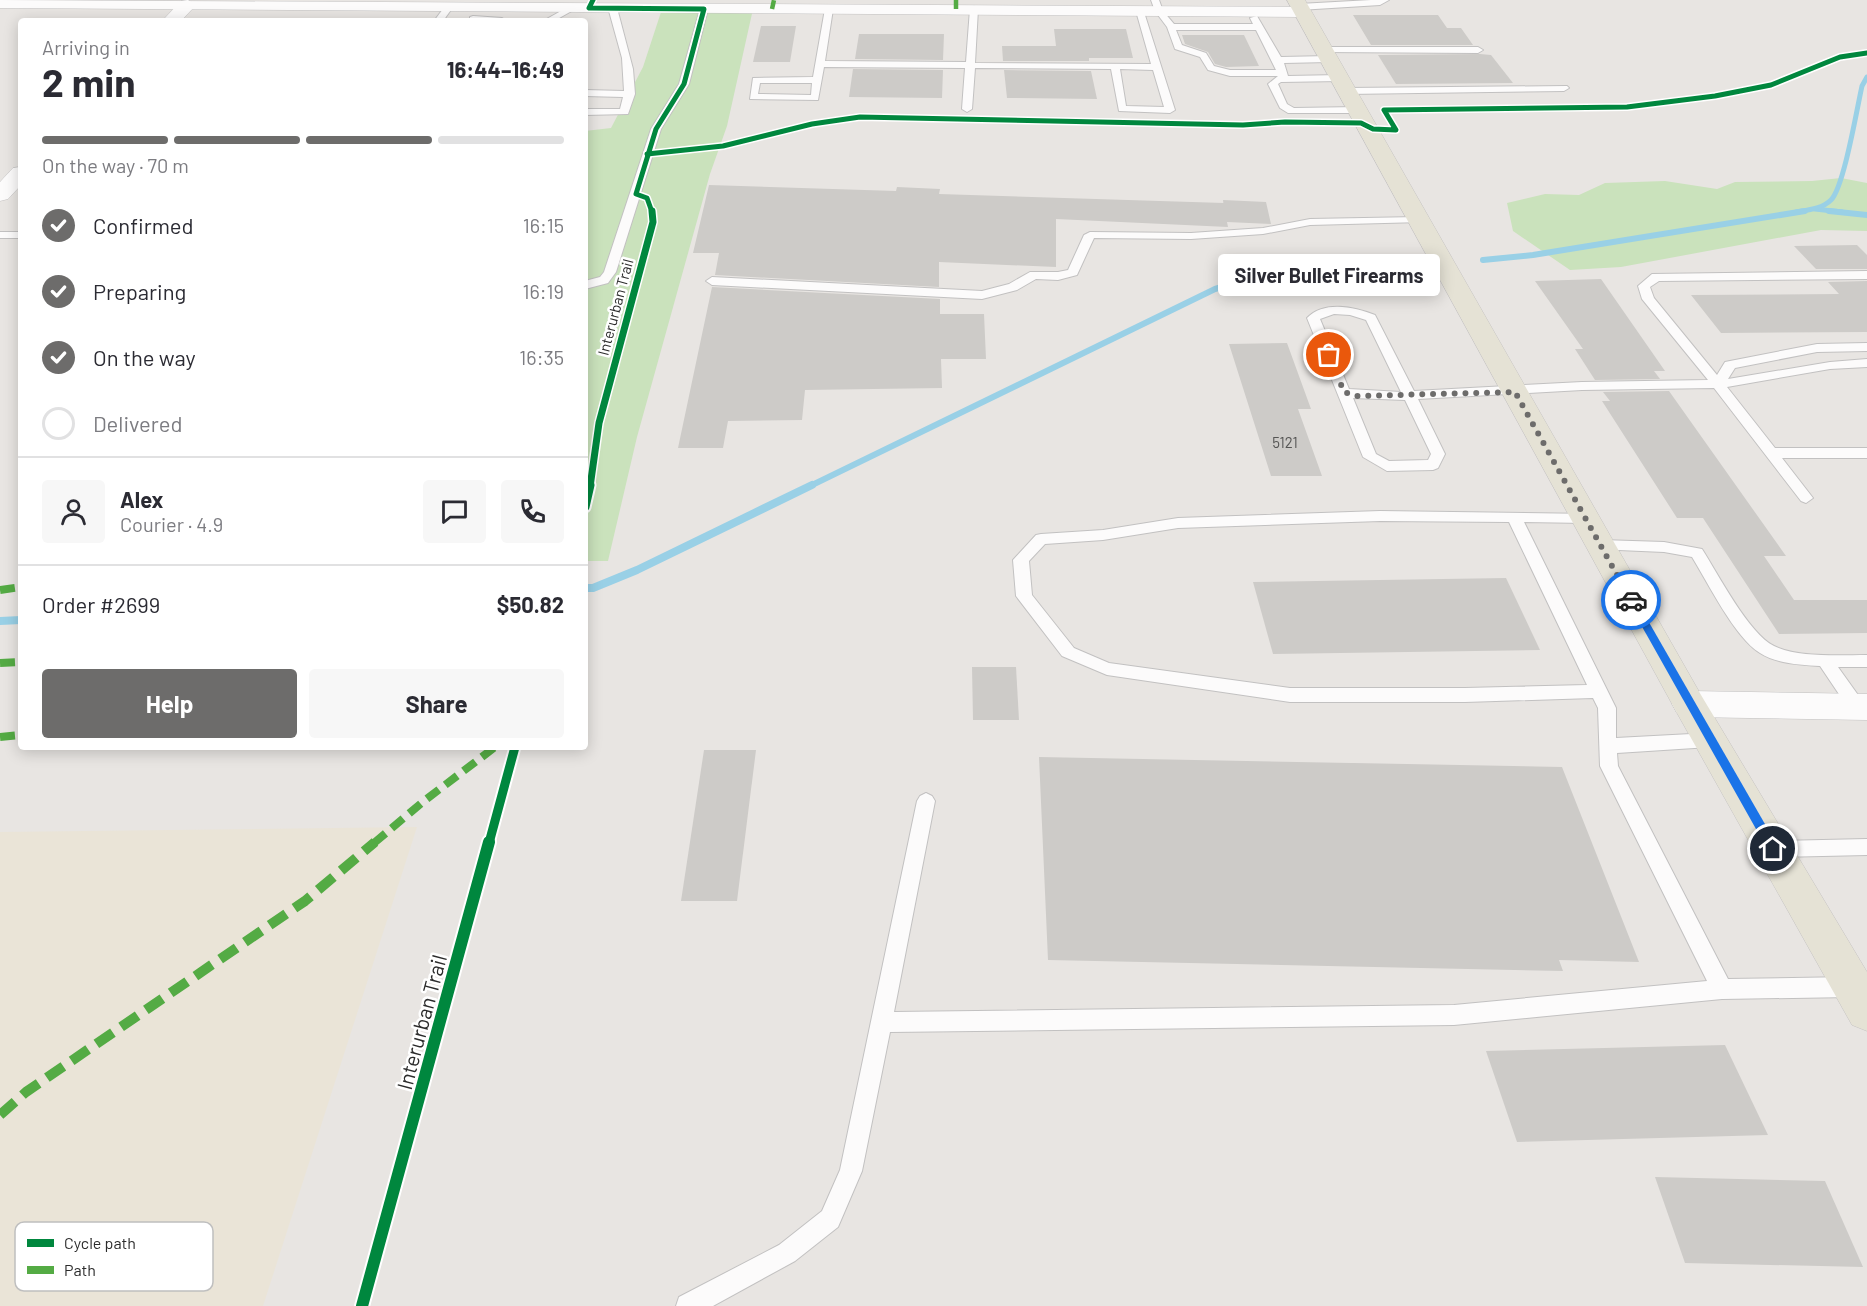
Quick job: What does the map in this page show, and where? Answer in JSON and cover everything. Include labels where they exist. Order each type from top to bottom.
[{"type":"main road","points":[[1299,6],[1689,704],[1860,999]]},
{"type":"street","points":[[0,3],[187,5],[408,3],[444,14],[475,16],[585,5],[613,8],[704,9],[1140,11],[1157,5],[1255,19],[1299,6]]},
{"type":"street","points":[[174,18],[187,5]]},
{"type":"street","points":[[0,194],[18,175]]},
{"type":"street","points":[[1689,704],[1862,707]]},
{"type":"lane","points":[[1299,6],[1384,0]]},
{"type":"lane","points":[[554,18],[585,5]]},
{"type":"lane","points":[[1157,5],[1171,27],[1178,47],[1203,55],[1210,68],[1230,73],[1284,76],[1348,93],[1564,88]]},
{"type":"lane","points":[[588,112],[624,112],[630,94],[628,74],[613,8]]},
{"type":"lane","points":[[588,284],[604,280],[610,272],[656,129],[684,84],[704,9]]},
{"type":"lane","points":[[818,80],[756,80],[753,97],[815,98],[818,80],[820,64],[829,9]]},
{"type":"lane","points":[[967,109],[974,9]]},
{"type":"lane","points":[[1115,66],[1122,109],[1170,110],[1140,11]]},
{"type":"lane","points":[[1171,27],[1255,19],[1278,60],[1284,76]]},
{"type":"lane","points":[[1278,60],[1326,54],[1478,50]]},
{"type":"lane","points":[[820,64],[1157,67]]},
{"type":"lane","points":[[1284,76],[1273,84],[1283,106],[1292,111],[1348,93]]},
{"type":"lane","points":[[588,93],[630,94]]},
{"type":"lane","points":[[712,281],[982,294],[1012,288],[1034,275],[1058,276],[1072,272],[1090,235],[1191,236],[1263,231],[1310,222],[1418,220]]},
{"type":"lane","points":[[0,235],[18,235]]},
{"type":"lane","points":[[1806,498],[1718,384],[1648,299],[1644,286],[1656,277],[1867,274]]},
{"type":"lane","points":[[1321,312],[1359,312],[1371,318],[1438,454],[1433,465],[1387,466],[1370,457],[1344,392],[1313,318],[1321,312]]},
{"type":"lane","points":[[1718,384],[1730,365],[1817,348],[1867,347]]},
{"type":"lane","points":[[1344,392],[1357,396],[1515,392],[1564,387],[1718,384],[1758,380],[1815,367],[1867,363]]},
{"type":"lane","points":[[1772,453],[1867,453]]},
{"type":"lane","points":[[1599,691],[1465,695],[1290,695],[1107,669],[1068,652],[1024,596],[1021,560],[1041,539],[1103,536],[1178,523],[1380,516],[1514,518],[1697,553],[1759,644],[1768,651],[1825,661],[1867,662]]},
{"type":"lane","points":[[1514,518],[1607,708],[1609,766],[1722,989]]},
{"type":"lane","points":[[1825,661],[1862,707]]},
{"type":"lane","points":[[1607,746],[1710,740]]},
{"type":"lane","points":[[688,1306],[787,1253],[830,1219],[851,1171],[926,801]]},
{"type":"lane","points":[[1773,849],[1867,847]]},
{"type":"lane","points":[[882,1022],[1454,1015],[1722,989],[1860,999]]},
{"type":"shaded area","points":[[417,827],[263,1306],[0,1306],[0,832]]},
{"type":"green space","points":[[662,9],[753,9],[727,126],[710,174],[637,437],[608,561],[588,561],[588,131],[611,128],[643,67]]},
{"type":"green space","points":[[1841,178],[1867,183],[1867,231],[1821,230],[1621,267],[1570,270],[1513,231],[1507,203],[1545,194],[1579,195],[1605,183],[1665,181],[1717,189],[1735,182],[1812,181]]},
{"type":"building","points":[[1353,15],[1438,15],[1447,28],[1461,28],[1473,45],[1371,45]]},
{"type":"building","points":[[761,26],[796,26],[790,62],[753,62]]},
{"type":"building","points":[[1054,29],[1126,29],[1133,58],[1089,58],[1089,61],[1003,61],[1002,46],[1056,46]]},
{"type":"building","points":[[859,34],[944,34],[943,60],[855,59]]},
{"type":"building","points":[[1182,35],[1244,35],[1259,66],[1226,67],[1215,64],[1208,52],[1185,44]]},
{"type":"building","points":[[1378,55],[1491,55],[1513,83],[1396,84]]},
{"type":"building","points":[[853,69],[943,70],[942,98],[849,97]]},
{"type":"building","points":[[1004,70],[1091,71],[1097,99],[1007,98]]},
{"type":"building","points":[[709,185],[896,191],[897,187],[940,189],[939,194],[1223,203],[1223,200],[1266,202],[1271,224],[1227,222],[1228,227],[1056,219],[1056,267],[939,262],[939,287],[715,275],[719,253],[693,253]]},
{"type":"building","points":[[1857,245],[1867,255],[1867,269],[1816,269],[1794,246]]},
{"type":"building","points":[[1601,279],[1665,371],[1654,371],[1660,379],[1595,380],[1575,349],[1583,349],[1535,281]]},
{"type":"building","points":[[1867,281],[1867,332],[1721,333],[1691,295],[1839,294],[1828,282]]},
{"type":"building","points":[[712,287],[940,299],[940,314],[984,314],[986,359],[941,359],[942,388],[805,390],[802,420],[728,421],[723,448],[678,448]]},
{"type":"building","points":[[1287,343],[1311,409],[1298,409],[1322,476],[1271,476],[1229,344]]},
{"type":"building","points":[[1669,391],[1786,556],[1764,556],[1794,600],[1867,600],[1867,633],[1779,634],[1703,518],[1677,518],[1602,401],[1610,401],[1603,392]]},
{"type":"building","points":[[1506,578],[1540,650],[1273,654],[1253,582]]},
{"type":"building","points":[[972,667],[1016,667],[1019,720],[973,720]]},
{"type":"building","points":[[704,750],[756,750],[737,901],[681,901]]},
{"type":"building","points":[[1039,757],[1562,767],[1639,962],[1559,960],[1563,971],[1048,960]]},
{"type":"building","points":[[1725,1045],[1768,1135],[1517,1142],[1486,1051]]},
{"type":"building","points":[[1655,1177],[1825,1181],[1863,1267],[1685,1263]]},
{"type":"waterway","points":[[1815,209],[1831,200],[1841,180],[1862,86],[1867,77]]},
{"type":"waterway","points":[[1796,212],[1815,209]]},
{"type":"waterway","points":[[1815,209],[1842,212]]},
{"type":"waterway","points":[[1483,260],[1533,255],[1805,211]]},
{"type":"waterway","points":[[1829,211],[1867,215]]},
{"type":"waterway","points":[[808,487],[1215,289],[1262,275],[1401,260]]},
{"type":"waterway","points":[[588,588],[637,570],[812,485]]},
{"type":"waterway","points":[[0,621],[18,620]]},
{"type":"marked path","points":[[772,9],[774,0]]},
{"type":"marked path","points":[[956,0],[956,9]]},
{"type":"marked path","points":[[0,590],[18,587]]},
{"type":"marked path","points":[[0,663],[18,662]]},
{"type":"marked path","points":[[0,737],[18,735]]},
{"type":"marked path","points":[[0,1115],[26,1092],[305,901],[424,801],[491,750]]},
{"type":"cycle path","name":"Interurban Trail","points":[[588,498],[599,423],[653,222],[652,207],[647,198],[636,194],[656,129],[684,84],[704,9],[589,8],[593,0]]},
{"type":"cycle path","points":[[647,154],[723,146],[812,124],[860,117],[1243,125],[1285,122],[1361,123],[1373,129],[1396,130],[1384,110],[1627,107],[1715,96],[1771,85],[1840,57],[1867,53]]},
{"type":"cycle path","name":"Interurban Trail","points":[[362,1306],[514,750]]},
{"type":"way so far","points":[[1329,355],[1344,392],[1357,396],[1515,392],[1631,600]]},
{"type":"place","name":"Silver Bullet Firearms","points":[[1329,355]]},
{"type":"route","points":[[1631,600],[1773,849]]}]
